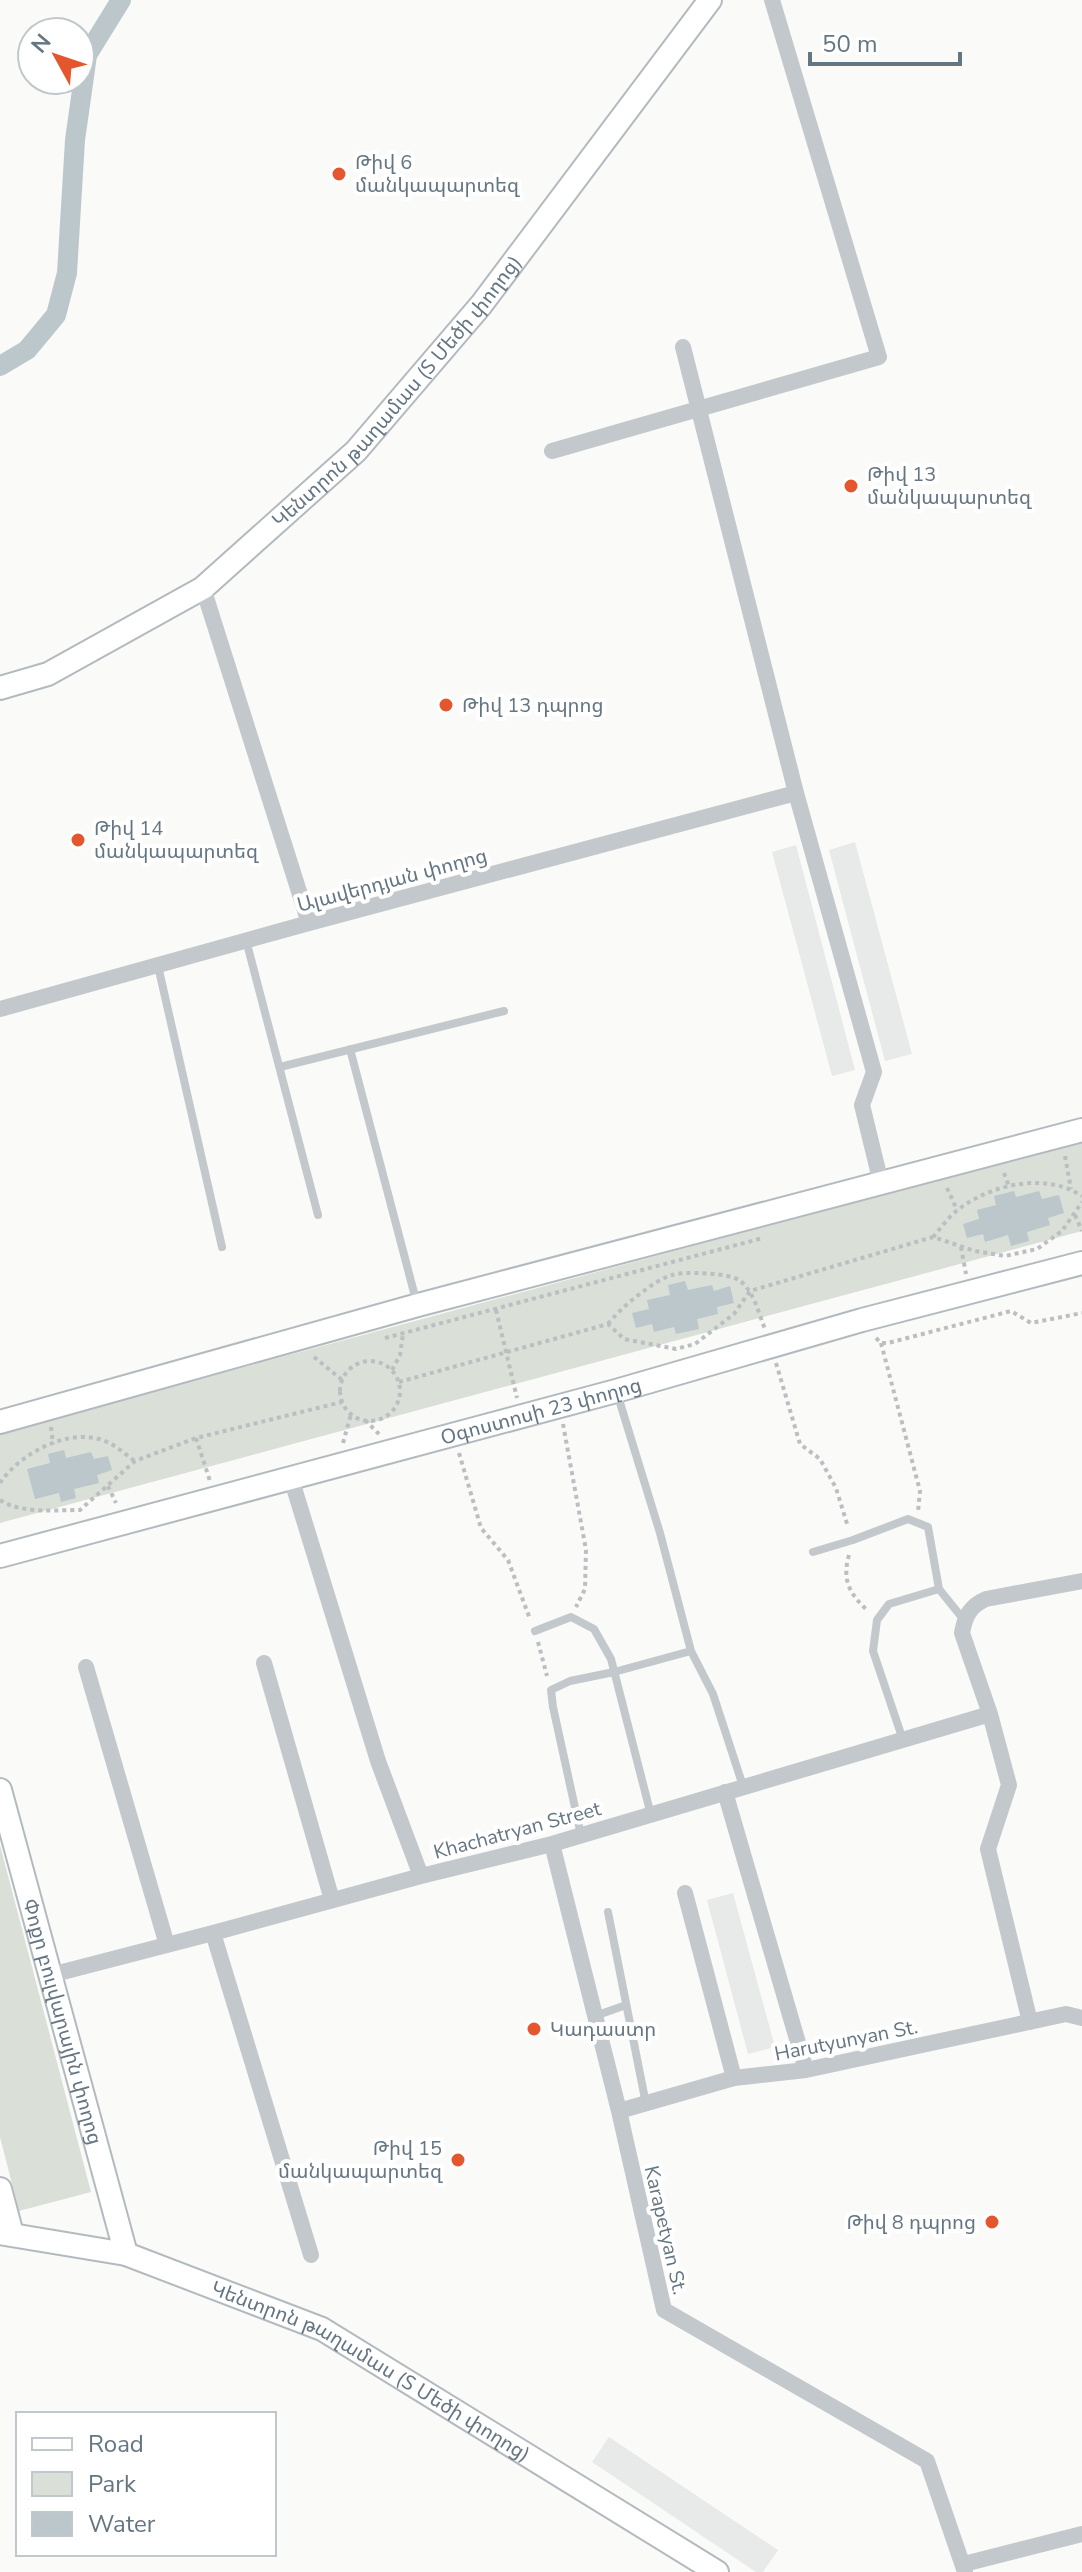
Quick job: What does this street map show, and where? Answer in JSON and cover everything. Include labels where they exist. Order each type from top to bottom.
[{"type":"street","name":"Կենտրոն թաղամաս (Տ Մեծի փողոց)","points":[[0,688],[48,674],[203,588],[356,451],[481,305],[710,0]]},
{"type":"street","points":[[552,451],[879,357],[772,0]]},
{"type":"street","points":[[683,347],[796,793],[874,1072],[862,1105],[881,1183]]},
{"type":"street","points":[[203,588],[309,923]]},
{"type":"street","name":"Ալավերդյան փողոց","points":[[0,1009],[796,793]]},
{"type":"street","points":[[0,1422],[418,1305],[1082,1130]]},
{"type":"street","name":"Օգոստոսի 23 փողոց","points":[[0,1556],[616,1391],[862,1320],[1082,1263]]},
{"type":"street","points":[[291,1478],[378,1761],[421,1876]]},
{"type":"street","points":[[1030,2022],[988,1849],[1009,1785],[990,1714],[962,1633],[964,1620],[975,1604],[986,1599],[1082,1581]]},
{"type":"street","points":[[264,1663],[332,1900]]},
{"type":"street","points":[[86,1667],[167,1945]]},
{"type":"street","name":"Khachatryan Street","points":[[51,1975],[552,1844],[990,1714]]},
{"type":"street","name":"Փոքր բուլվարային փողոց","points":[[0,1790],[126,2254]]},
{"type":"street","points":[[725,1792],[806,2070]]},
{"type":"street","name":"Karapetyan St.","points":[[552,1844],[619,2111],[664,2310],[927,2461],[964,2568]]},
{"type":"street","points":[[685,1893],[734,2078]]},
{"type":"street","points":[[213,1933],[311,2255]]},
{"type":"street","name":"Harutyunyan St.","points":[[619,2111],[734,2078],[806,2070],[1066,2014],[1082,2018]]},
{"type":"street","points":[[0,2189],[6,2233]]},
{"type":"street","name":"Կենտրոն թաղամաս (Տ Մեծի փողոց)","points":[[6,2233],[126,2254],[322,2329],[717,2572]]},
{"type":"street","points":[[964,2568],[1082,2534]]},
{"type":"lane","points":[[246,940],[318,1215]]},
{"type":"lane","points":[[158,966],[222,1247]]},
{"type":"lane","points":[[280,1067],[504,1011]]},
{"type":"lane","points":[[350,1049],[418,1305]]},
{"type":"lane","points":[[616,1391],[660,1533],[691,1651],[713,1694],[744,1787]]},
{"type":"lane","points":[[813,1552],[908,1519],[928,1527],[939,1589],[964,1620]]},
{"type":"lane","points":[[903,1740],[873,1651],[877,1620],[889,1604],[939,1589]]},
{"type":"lane","points":[[535,1631],[571,1617],[594,1629],[611,1659],[651,1815]]},
{"type":"lane","points":[[581,1835],[551,1690],[570,1681],[691,1651]]},
{"type":"lane","points":[[608,1912],[646,2105]]},
{"type":"lane","points":[[595,2016],[626,2005]]},
{"type":"path","points":[[1071,1189],[1065,1156],[1074,1153]]},
{"type":"path","points":[[1004,1173],[1009,1187]]},
{"type":"path","points":[[608,1324],[624,1339],[676,1349],[695,1344],[734,1314],[750,1291],[933,1237],[957,1210],[984,1194],[1009,1187],[1056,1184],[1071,1189],[1082,1199],[1075,1215],[1062,1231],[1037,1249],[1005,1256],[961,1247],[933,1237]]},
{"type":"path","points":[[947,1188],[957,1210]]},
{"type":"path","points":[[1075,1215],[1082,1231]]},
{"type":"path","points":[[374,1341],[763,1238]]},
{"type":"path","points":[[961,1247],[967,1280]]},
{"type":"path","points":[[671,1263],[672,1275]]},
{"type":"path","points":[[399,1382],[608,1324],[617,1312],[672,1275],[717,1274],[737,1278],[750,1291],[771,1346],[800,1444],[820,1459],[836,1488],[853,1540],[844,1573],[857,1600],[877,1620]]},
{"type":"path","points":[[496,1309],[522,1416]]},
{"type":"path","points":[[881,1343],[1011,1311],[1031,1323],[1082,1313]]},
{"type":"path","points":[[862,1320],[881,1343],[920,1491],[916,1522]]},
{"type":"path","points":[[392,1370],[400,1355],[403,1333]]},
{"type":"path","points":[[329,1353],[314,1357],[342,1380]]},
{"type":"path","points":[[363,1361],[382,1363],[392,1370],[399,1382],[400,1398],[387,1416],[365,1420],[351,1414],[342,1402],[342,1380],[350,1368],[363,1361]]},
{"type":"path","points":[[0,1500],[8,1505],[38,1510],[80,1510],[135,1461],[196,1438],[342,1402]]},
{"type":"path","points":[[560,1406],[586,1550],[585,1589],[571,1617]]},
{"type":"path","points":[[342,1464],[340,1454],[351,1414]]},
{"type":"path","points":[[38,1431],[51,1427],[53,1444]]},
{"type":"path","points":[[454,1435],[481,1528],[508,1560],[535,1631],[551,1690]]},
{"type":"path","points":[[0,1483],[9,1470],[39,1447],[75,1437],[107,1441],[135,1461]]},
{"type":"path","points":[[196,1438],[213,1490]]},
{"type":"path","points":[[108,1485],[118,1506]]},
{"type":"shaded area","points":[[855,842],[912,1054],[885,1061],[829,850]]},
{"type":"shaded area","points":[[796,845],[855,1070],[832,1076],[772,852]]},
{"type":"shaded area","points":[[733,1893],[775,2047],[748,2054],[707,1900]]},
{"type":"shaded area","points":[[609,2437],[778,2550],[763,2572],[756,2572],[592,2462]]},
{"type":"green space","points":[[1082,1141],[1082,1231],[0,1523],[0,1433]]},
{"type":"green space","points":[[0,1845],[91,2192],[19,2211],[0,2137]]},
{"type":"water","points":[[1014,1191],[1016,1197],[1039,1191],[1042,1199],[1059,1195],[1064,1213],[1048,1218],[1050,1225],[1027,1232],[1029,1241],[1011,1246],[1008,1235],[985,1242],[983,1234],[967,1238],[963,1224],[979,1219],[977,1210],[996,1205],[994,1196]]},
{"type":"water","points":[[685,1281],[688,1290],[712,1285],[714,1291],[730,1286],[734,1303],[717,1307],[718,1314],[697,1319],[699,1329],[676,1334],[674,1327],[654,1332],[652,1324],[636,1328],[632,1313],[649,1309],[647,1300],[670,1295],[668,1285]]},
{"type":"water","points":[[64,1450],[66,1458],[91,1452],[94,1459],[108,1456],[112,1470],[97,1475],[99,1483],[74,1489],[76,1498],[61,1502],[59,1493],[35,1499],[27,1469],[50,1463],[48,1454]]},
{"type":"waterway","points":[[0,366],[27,350],[56,315],[67,273],[75,140],[87,55],[121,0]]},
{"type":"place","name":"Թիվ 6 մանկապարտեզ","points":[[339,174]]},
{"type":"place","name":"Թիվ 13 մանկապարտեզ","points":[[851,486]]},
{"type":"place","name":"Թիվ 13 դպրոց","points":[[446,705]]},
{"type":"place","name":"Թիվ 14 մանկապարտեզ","points":[[78,840]]},
{"type":"place","name":"Կադաստր","points":[[534,2029]]},
{"type":"place","name":"Թիվ 15 մանկապարտեզ","points":[[458,2160]]},
{"type":"place","name":"Թիվ 8 դպրոց","points":[[992,2222]]}]
